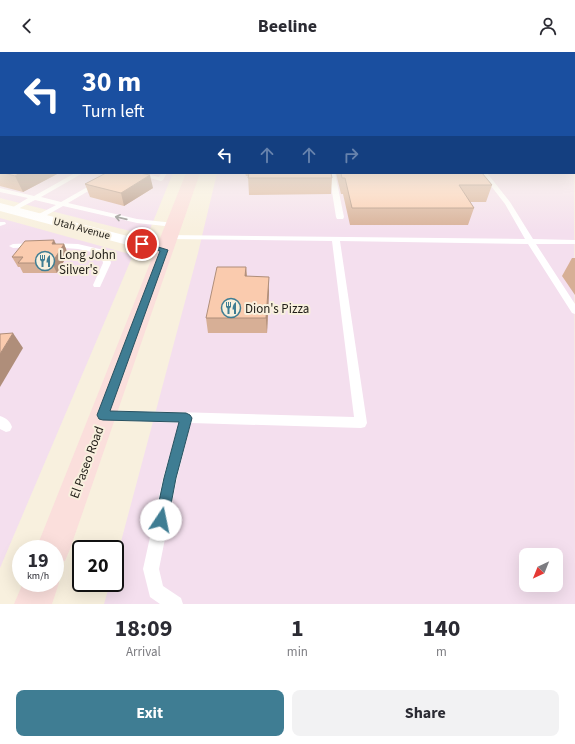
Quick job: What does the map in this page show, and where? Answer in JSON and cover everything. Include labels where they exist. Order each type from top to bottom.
[{"type":"main road","name":"El Paseo Road","points":[[56,540],[190,181]]},
{"type":"main road","points":[[33,604],[38,592]]},
{"type":"street","name":"Utah Avenue","points":[[6,208],[40,217],[169,238]]},
{"type":"lane","points":[[6,208],[33,198],[65,181]]},
{"type":"lane","points":[[40,217],[102,181]]},
{"type":"lane","points":[[333,181],[340,216]]},
{"type":"lane","points":[[490,181],[508,203],[575,311]]},
{"type":"lane","points":[[0,190],[137,221],[169,238],[575,242]]},
{"type":"lane","points":[[103,415],[361,423],[336,240]]},
{"type":"lane","points":[[14,246],[75,245],[105,253],[107,263],[97,285]]},
{"type":"lane","points":[[175,604],[156,591],[151,569],[170,478],[186,418]]},
{"type":"shaded area","points":[[0,181],[170,181],[150,229],[138,233],[0,198]]},
{"type":"shaded area","points":[[215,181],[574,181],[575,604],[104,604],[107,592],[124,592],[124,540],[121,540],[198,253]]},
{"type":"shaded area","points":[[0,218],[133,255],[0,568]]},
{"type":"building","points":[[91,181],[141,181],[121,193],[85,184]]},
{"type":"building","points":[[346,181],[488,181],[492,185],[459,185],[474,208],[352,208]]},
{"type":"building","points":[[54,240],[52,244],[64,244],[52,263],[18,263],[23,257],[12,257],[25,241]]},
{"type":"building","points":[[217,267],[246,267],[245,276],[269,277],[266,318],[206,318]]},
{"type":"building","points":[[13,333],[0,354],[0,334]]},
{"type":"place","name":"Long John Silver's","points":[[45,261]]},
{"type":"place","name":"Dion's Pizza","points":[[231,308]]},
{"type":"route","points":[[142,244],[165,250],[103,415],[186,418],[170,478],[161,520]]}]
